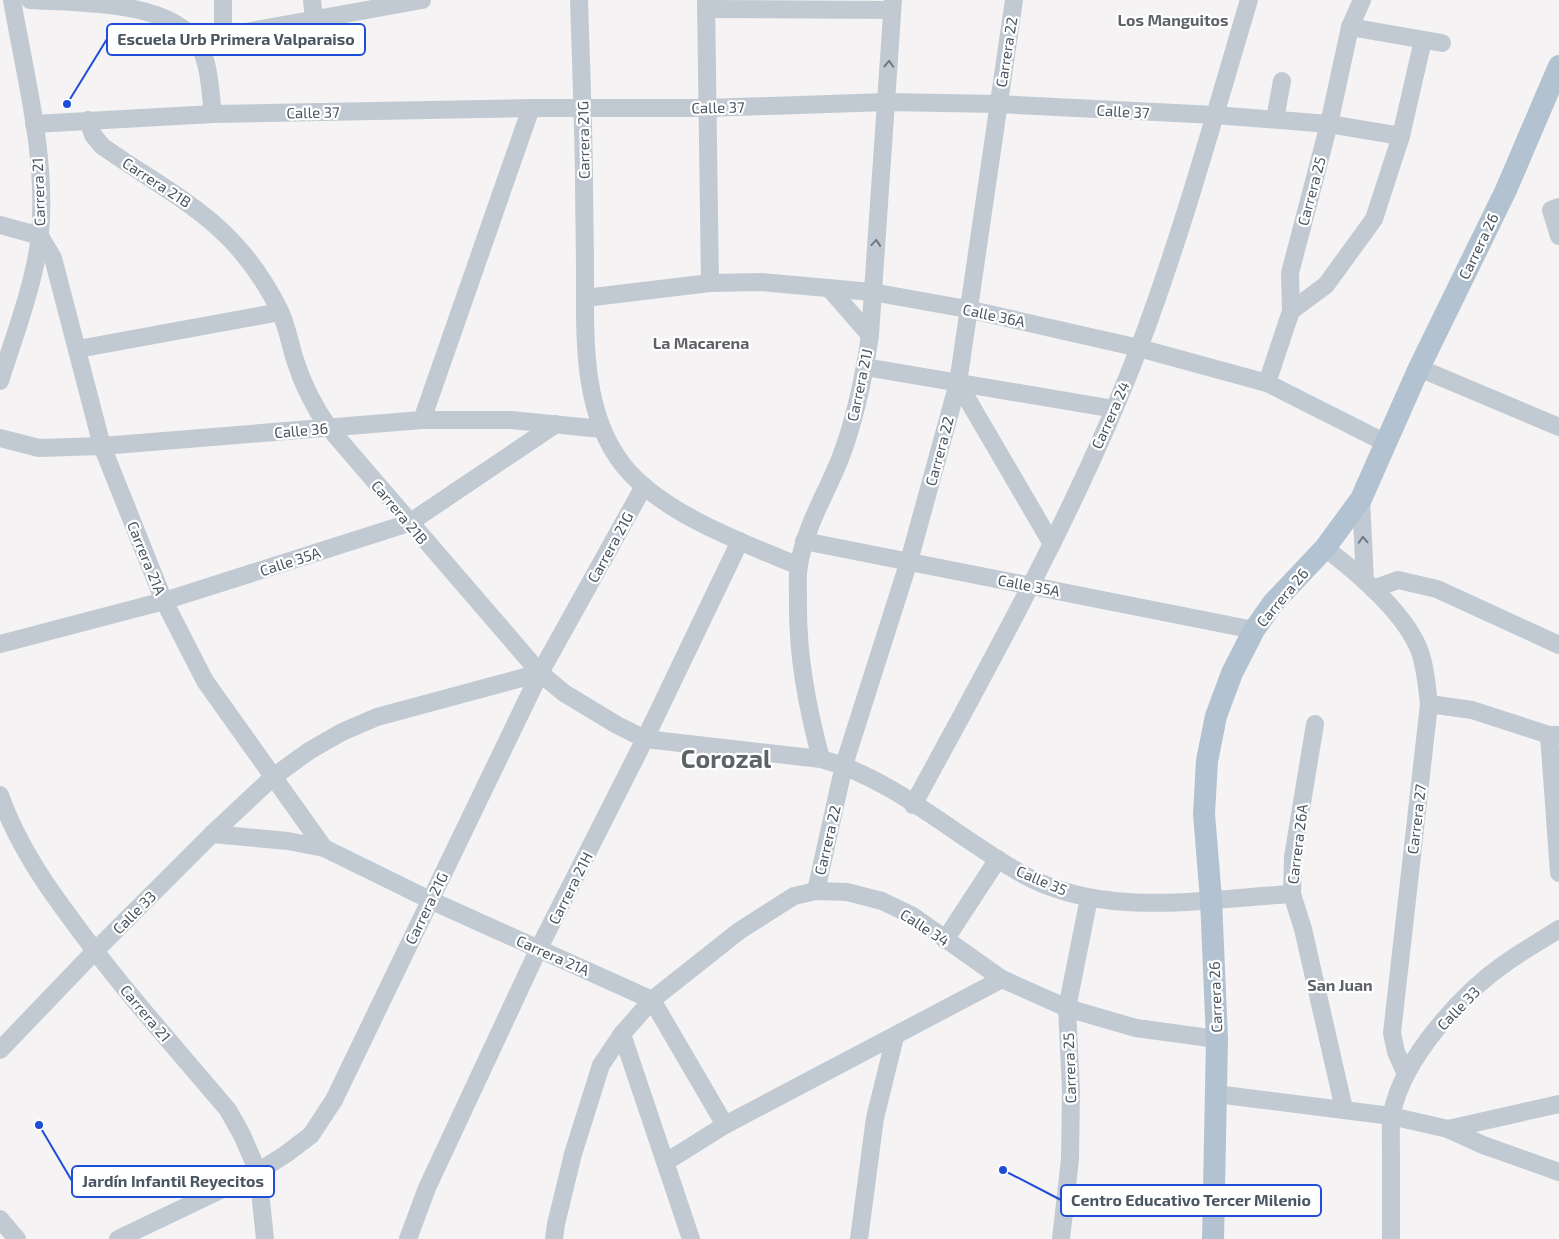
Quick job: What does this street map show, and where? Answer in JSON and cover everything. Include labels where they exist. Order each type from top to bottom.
[{"type":"main road","name":"Carrera 26","points":[[1213,1239],[1217,1039],[1211,899],[1204,814],[1207,762],[1216,716],[1232,673],[1254,630],[1272,603],[1325,548],[1360,499],[1384,442],[1506,190],[1559,66]]},
{"type":"street","name":"Carrera 21","points":[[0,381],[26,295],[40,236],[41,209],[34,124],[12,0]]},
{"type":"street","points":[[30,0],[130,4],[175,21],[189,32],[199,45],[206,64],[213,114]]},
{"type":"street","points":[[223,0],[224,36]]},
{"type":"street","points":[[312,0],[314,20]]},
{"type":"street","points":[[199,45],[224,36],[422,0]]},
{"type":"street","name":"Carrera 21G","points":[[579,0],[583,107],[587,357],[592,392],[602,429]]},
{"type":"street","name":"Carrera 22","points":[[816,892],[844,765],[909,561],[958,383],[967,309],[1014,0]]},
{"type":"street","name":"Carrera 24","points":[[913,805],[1032,586],[1114,409],[1139,348],[1192,195],[1249,0]]},
{"type":"street","name":"Carrera 25","points":[[1267,383],[1291,312],[1290,273],[1329,124],[1350,27],[1362,0]]},
{"type":"street","points":[[710,283],[706,4],[893,5]]},
{"type":"street","name":"Carrera 21J","points":[[821,759],[809,713],[801,666],[797,630],[799,566],[804,541],[822,495],[839,460],[854,415],[865,367],[870,335],[893,5]]},
{"type":"street","points":[[1350,27],[1442,43]]},
{"type":"street","points":[[1291,312],[1326,285],[1374,219],[1401,136],[1423,40]]},
{"type":"street","points":[[1275,120],[1282,81]]},
{"type":"street","name":"Calle 37","points":[[34,124],[213,114],[583,107],[707,108],[887,102],[998,104],[1215,115],[1329,124],[1401,136]]},
{"type":"street","points":[[422,420],[531,108]]},
{"type":"street","name":"Carrera 21B","points":[[88,120],[93,136],[102,146],[185,200],[227,234],[263,279],[280,312],[303,383],[313,405],[329,428],[540,673],[589,709],[645,739],[821,759]]},
{"type":"street","points":[[1555,208],[1559,236]]},
{"type":"street","points":[[0,225],[40,236]]},
{"type":"street","name":"Carrera 21A","points":[[40,236],[53,258],[102,446],[164,601],[205,682],[324,848]]},
{"type":"street","name":"Calle 36A","points":[[585,298],[710,283],[761,282],[872,292],[967,309],[1139,348],[1267,383],[1384,442]]},
{"type":"street","points":[[829,288],[870,335]]},
{"type":"street","points":[[78,349],[280,312]]},
{"type":"street","points":[[865,367],[1114,409]]},
{"type":"street","points":[[1419,368],[1559,427]]},
{"type":"street","points":[[958,383],[1052,544]]},
{"type":"street","name":"Calle 36","points":[[0,438],[39,448],[102,446],[422,420],[511,420],[602,429]]},
{"type":"street","name":"Calle 35A","points":[[0,644],[164,601],[409,523],[556,424]]},
{"type":"street","points":[[602,429],[624,466],[644,486],[690,516],[740,541],[799,566]]},
{"type":"street","name":"Carrera 21G","points":[[118,1239],[258,1172],[311,1135],[334,1100],[540,673],[644,486]]},
{"type":"street","points":[[1360,499],[1369,585],[1398,580],[1437,589],[1559,645]]},
{"type":"street","name":"Carrera 21H","points":[[408,1239],[427,1188],[539,948],[645,739],[740,541]]},
{"type":"street","name":"Calle 35A","points":[[804,541],[1254,630]]},
{"type":"street","name":"Carrera 27","points":[[1325,548],[1369,585],[1410,632],[1421,654],[1429,704],[1393,1024],[1396,1052],[1406,1074]]},
{"type":"street","name":"Calle 33","points":[[0,1050],[94,952],[212,834],[273,777],[309,751],[342,732],[377,717],[540,673]]},
{"type":"street","points":[[1429,704],[1472,710],[1554,735],[1559,873]]},
{"type":"street","name":"Carrera 26A","points":[[1315,724],[1293,858],[1292,894],[1303,929],[1344,1110]]},
{"type":"street","name":"Calle 35","points":[[821,759],[844,765],[872,778],[998,859],[1025,875],[1053,888],[1089,898],[1160,903],[1292,894]]},
{"type":"street","name":"Carrera 21","points":[[0,794],[4,816],[42,879],[94,952],[228,1110],[242,1135],[258,1172],[265,1239]]},
{"type":"street","name":"Carrera 21A","points":[[212,834],[288,841],[324,848],[430,900],[652,1000]]},
{"type":"street","points":[[945,940],[998,859]]},
{"type":"street","name":"Calle 34","points":[[652,1000],[739,931],[794,896],[816,892],[847,892],[882,901],[913,916],[1002,979],[1067,1008],[1136,1028],[1217,1039]]},
{"type":"street","name":"Carrera 25","points":[[1060,1239],[1070,1159],[1067,1008],[1089,898]]},
{"type":"street","name":"Calle 33","points":[[1392,1116],[1397,1092],[1406,1074],[1430,1038],[1481,984],[1506,962],[1559,929]]},
{"type":"street","points":[[666,1162],[725,1125],[1002,979]]},
{"type":"street","points":[[554,1239],[574,1154],[602,1065],[622,1034],[652,1000],[725,1125]]},
{"type":"street","points":[[622,1034],[691,1239]]},
{"type":"street","points":[[859,1239],[875,1118],[895,1037]]},
{"type":"street","points":[[1216,1094],[1392,1116],[1448,1129],[1483,1145],[1559,1172]]},
{"type":"street","points":[[1448,1129],[1559,1104]]},
{"type":"street","points":[[1391,1239],[1392,1116]]},
{"type":"street","points":[[0,1219],[17,1239]]},
{"type":"place","name":"Escuela Urb Primera Valparaiso","points":[[67,104]]},
{"type":"place","name":"Jardín Infantil Reyecitos","points":[[39,1125]]},
{"type":"place","name":"Centro Educativo Tercer Milenio","points":[[1003,1170]]},
{"type":"district","name":"Los Manguitos","points":[[1173,19]]},
{"type":"district","name":"La Macarena","points":[[701,342]]},
{"type":"district","name":"Corozal","points":[[726,758]]},
{"type":"district","name":"San Juan","points":[[1340,984]]}]
